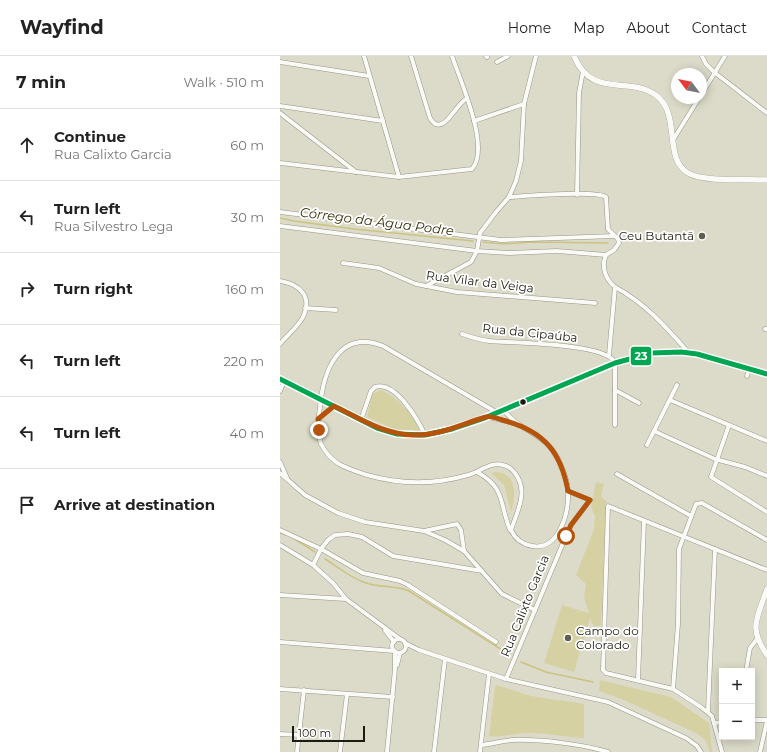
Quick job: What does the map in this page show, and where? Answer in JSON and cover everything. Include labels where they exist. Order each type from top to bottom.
[{"type":"street","points":[[364,56],[399,177]]},
{"type":"street","points":[[411,56],[430,118],[434,123],[439,125],[445,122],[458,105],[466,99]]},
{"type":"street","points":[[280,162],[399,177],[472,169],[477,159],[478,146],[474,121],[452,56]]},
{"type":"street","points":[[497,62],[508,56]]},
{"type":"street","points":[[426,286],[467,265],[474,258],[477,251],[479,237],[492,217],[509,197],[516,181],[521,161],[524,104],[536,56]]},
{"type":"street","points":[[574,56],[583,71],[606,85],[642,88],[657,96],[661,100],[669,114],[679,164],[688,173],[694,176],[767,180]]},
{"type":"street","points":[[702,56],[706,64],[714,72],[767,113]]},
{"type":"street","points":[[707,84],[724,56]]},
{"type":"street","points":[[280,62],[369,76]]},
{"type":"street","points":[[577,195],[579,93],[583,71]]},
{"type":"street","points":[[474,121],[524,104]]},
{"type":"street","points":[[673,140],[695,104]]},
{"type":"street","points":[[280,106],[384,121]]},
{"type":"street","points":[[280,113],[356,172]]},
{"type":"street","points":[[280,226],[503,253],[557,251],[606,254],[614,250],[618,245],[619,241],[608,229],[607,200],[604,196],[577,195],[509,197]]},
{"type":"street","points":[[280,212],[514,240],[615,236]]},
{"type":"street","points":[[606,254],[604,261],[605,272],[609,281],[615,287],[635,299],[649,310],[689,353]]},
{"type":"street","name":"Rua Vilar da Veiga","points":[[343,263],[379,268],[408,281],[426,286],[497,296],[595,303]]},
{"type":"street","points":[[280,281],[291,283],[298,287],[304,296],[305,308],[302,318],[280,344]]},
{"type":"street","points":[[615,287],[609,355],[615,363],[615,425]]},
{"type":"street","points":[[305,308],[336,310]]},
{"type":"street","name":"Rua da Cipaúba","points":[[462,334],[489,341],[573,346],[609,355]]},
{"type":"street","points":[[496,412],[374,342],[353,344],[341,350],[336,356],[328,370],[320,399],[318,419],[320,438],[325,450],[338,464],[357,472],[394,482],[418,484],[452,480],[490,466],[502,464],[512,470],[520,480],[522,492],[522,499],[510,530]]},
{"type":"street","points":[[280,391],[282,380],[361,420],[389,432],[425,435],[452,429],[488,416],[615,363],[652,353],[689,353],[767,374]]},
{"type":"street","points":[[747,376],[750,369]]},
{"type":"street","points":[[647,445],[677,385]]},
{"type":"street","points":[[361,420],[371,391],[378,386],[383,387],[394,393],[409,407],[425,435]]},
{"type":"street","points":[[615,390],[639,403]]},
{"type":"street","points":[[670,400],[767,441]]},
{"type":"street","points":[[318,419],[334,406]]},
{"type":"street","points":[[504,409],[520,425]]},
{"type":"street","points":[[477,472],[486,477],[496,486],[510,530],[515,538],[525,544],[536,547],[548,544],[556,535],[565,517],[568,491],[564,472],[553,450],[539,435],[520,425],[488,416]]},
{"type":"street","points":[[729,425],[711,475],[712,480],[767,512]]},
{"type":"street","points":[[654,431],[716,459],[745,467],[767,476]]},
{"type":"street","points":[[280,462],[287,478]]},
{"type":"street","points":[[280,473],[305,495],[338,513],[365,522],[434,535],[464,551],[502,594],[536,610]]},
{"type":"street","points":[[617,474],[691,516]]},
{"type":"street","name":"Rua Calixto Garcia","points":[[506,679],[571,525],[590,500],[568,491]]},
{"type":"street","points":[[673,689],[678,624],[679,549],[691,516],[698,503],[702,503],[767,540]]},
{"type":"street","points":[[708,711],[673,689],[606,673],[603,670],[608,506],[767,570]]},
{"type":"street","points":[[638,680],[644,520]]},
{"type":"street","points":[[424,532],[457,524],[461,530],[464,551]]},
{"type":"street","points":[[280,530],[321,549],[363,573],[400,581],[408,585],[496,642]]},
{"type":"street","points":[[313,565],[321,549],[328,540],[335,535],[356,535],[392,556],[482,571]]},
{"type":"street","points":[[280,545],[313,565],[333,583],[346,599],[405,643],[419,650],[506,679],[608,702],[686,738],[694,743],[701,752]]},
{"type":"street","points":[[715,549],[708,711],[714,723],[722,752]]},
{"type":"street","points":[[767,589],[755,631],[757,638],[767,655]]},
{"type":"street","points":[[282,594],[346,599]]},
{"type":"street","points":[[382,626],[393,644],[395,669],[387,752]]},
{"type":"street","points":[[747,668],[750,648],[757,638]]},
{"type":"street","points":[[376,649],[393,644],[400,639]]},
{"type":"street","points":[[280,642],[376,649],[400,653]]},
{"type":"street","points":[[405,643],[405,650]]},
{"type":"street","points":[[395,669],[400,653],[405,650],[419,650]]},
{"type":"street","points":[[434,752],[444,659]]},
{"type":"street","points":[[480,752],[489,674]]},
{"type":"street","points":[[280,689],[392,697]]},
{"type":"street","points":[[297,752],[304,690]]},
{"type":"street","points":[[340,752],[347,694]]},
{"type":"street","points":[[755,720],[767,720],[760,752]]},
{"type":"street","points":[[714,723],[719,722]]},
{"type":"street","points":[[280,734],[299,736]]},
{"type":"street","points":[[481,745],[510,740],[527,740],[584,747],[608,752]]},
{"type":"shaded area","points":[[381,390],[392,396],[410,413],[418,426],[419,431],[417,433],[392,428],[367,417],[372,394]]},
{"type":"shaded area","points":[[495,472],[508,476],[514,486],[514,499],[511,512],[504,485],[491,473]]},
{"type":"shaded area","points":[[596,482],[604,484],[601,497],[606,501],[601,625],[594,627],[590,618],[574,672],[544,663],[562,605],[589,613],[584,598],[586,584],[576,575],[594,529],[595,516],[591,507]]},
{"type":"shaded area","points":[[600,680],[671,697],[709,723],[712,752],[710,752],[706,741],[698,734],[624,700],[599,691]]},
{"type":"shaded area","points":[[497,685],[531,696],[584,704],[584,738],[528,733],[489,736],[495,687]]},
{"type":"waterway","name":"Córrego da Água Podre","points":[[280,218],[354,229],[473,241]]},
{"type":"waterway","name":"Córrego da Água Podre","points":[[483,242],[504,244],[532,242],[608,243]]},
{"type":"waterway","points":[[280,533],[286,535]]},
{"type":"waterway","points":[[290,536],[315,552]]},
{"type":"waterway","points":[[325,559],[350,576],[371,585],[398,588],[409,591],[510,655]]},
{"type":"waterway","points":[[521,662],[546,672],[593,682]]},
{"type":"transit line","name":"23","points":[[280,379],[377,428],[397,434],[425,435],[452,429],[482,419],[615,363],[652,353],[681,352],[697,354],[767,374]]},
{"type":"place","name":"Ceu Butantã","points":[[702,236]]},
{"type":"place","name":"Campo do Colorado","points":[[568,638]]},
{"type":"route","points":[[319,430],[318,419],[325,411],[334,406],[377,428],[397,434],[425,435],[436,433],[488,416],[520,425],[539,435],[549,444],[558,456],[564,472],[568,491],[590,500],[571,525],[566,536]]}]
